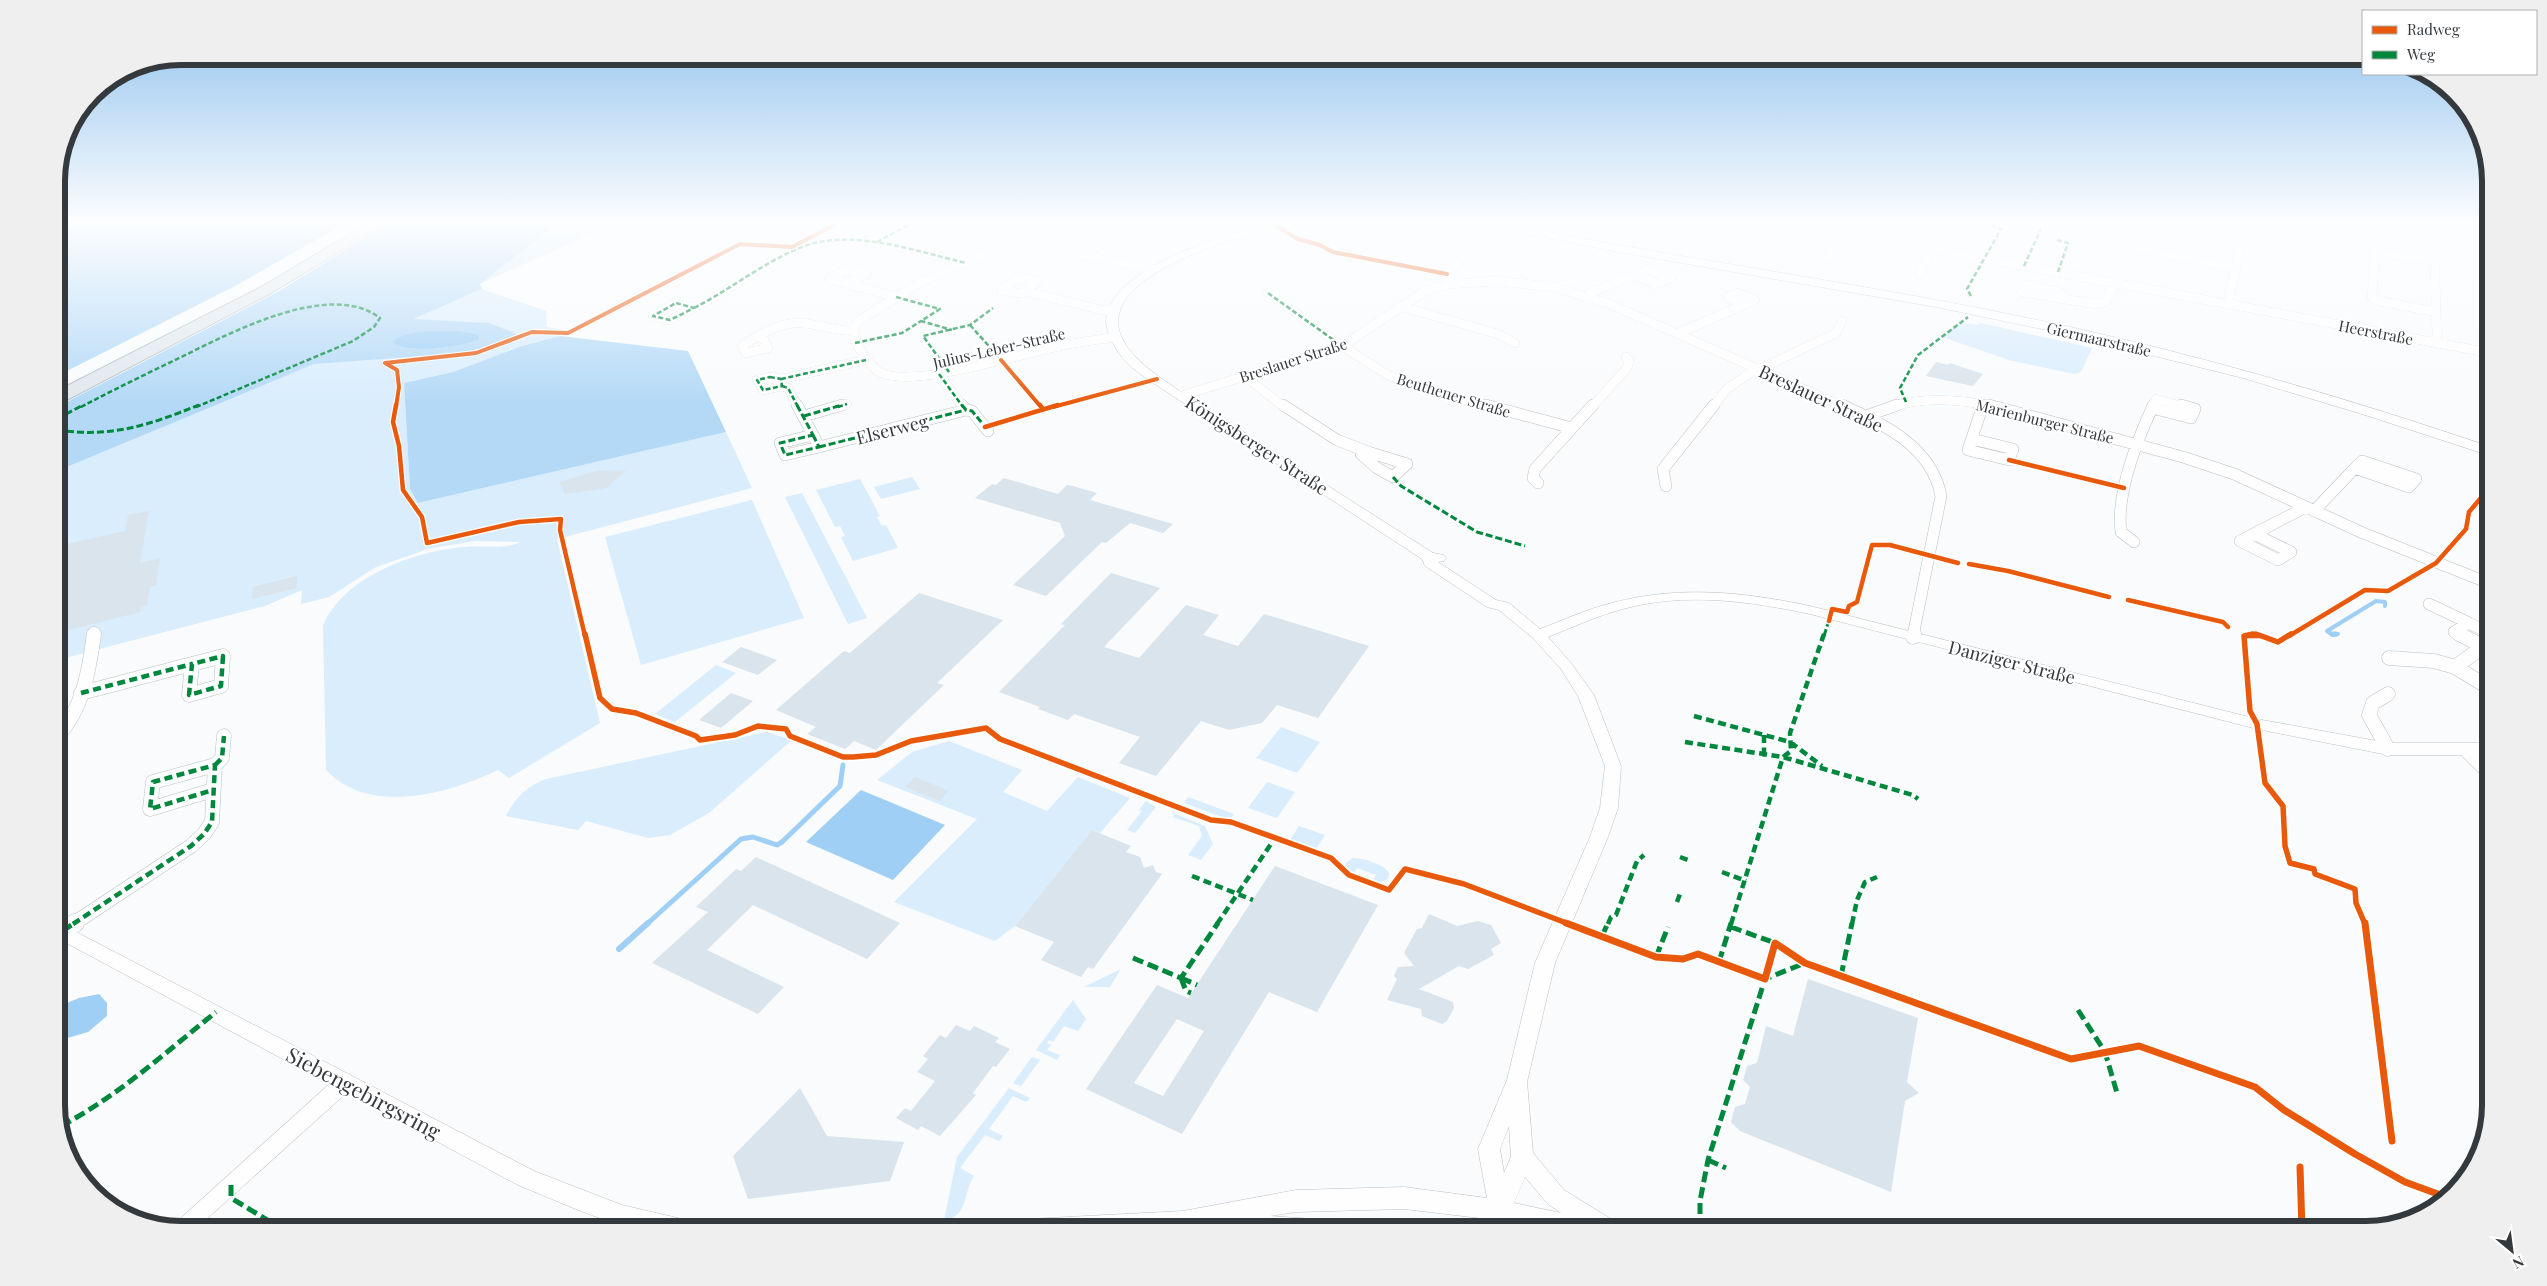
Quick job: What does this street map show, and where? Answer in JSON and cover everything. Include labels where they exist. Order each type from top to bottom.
[{"type":"highway","points":[[65,379],[253,284]]},
{"type":"highway","points":[[65,393],[275,284]]},
{"type":"main road","name":"Giermaarstraße","points":[[1826,284],[1932,303],[2101,338],[2289,388],[2482,449]]},
{"type":"street","points":[[695,308],[719,295],[733,284]]},
{"type":"street","points":[[848,284],[896,297]]},
{"type":"street","points":[[762,334],[780,326],[802,323],[852,331],[858,321],[918,284]]},
{"type":"street","points":[[1116,337],[1114,327],[1115,311],[1127,289],[1133,284]]},
{"type":"street","name":"Breslauer Straße","points":[[1181,396],[1342,346],[1399,306],[1425,292],[1450,284]]},
{"type":"street","name":"Breslauer Straße","points":[[1532,284],[1553,287],[1587,296],[1679,333],[1866,416],[1915,448],[1930,465],[1940,486],[1939,504],[1913,637]]},
{"type":"street","points":[[1587,296],[1612,284]]},
{"type":"street","points":[[2062,298],[2102,304],[2113,284]]},
{"type":"street","name":"Heerstraße","points":[[2120,284],[2482,352]]},
{"type":"street","points":[[2228,304],[2232,284]]},
{"type":"street","points":[[2373,284],[2372,297],[2379,301],[2436,312]]},
{"type":"street","points":[[2436,284],[2437,344]]},
{"type":"street","points":[[1028,292],[1102,310],[1115,311]]},
{"type":"street","name":"Beuthener Straße","points":[[1268,293],[1342,346],[1386,374],[1417,386],[1572,428]]},
{"type":"street","points":[[1679,333],[1744,304]]},
{"type":"street","points":[[1399,306],[1498,334],[1515,343]]},
{"type":"street","points":[[1666,486],[1663,469],[1727,389],[1760,369],[1836,333],[1842,321]]},
{"type":"street","name":"Julius-Leber-Straße","points":[[852,331],[853,339],[866,360],[876,371],[888,375],[917,378],[1061,346],[1116,337]]},
{"type":"street","name":"Königsberger Straße","points":[[1116,337],[1120,346],[1142,368],[1181,396],[1430,556],[1440,558],[1503,598],[1504,606],[1538,635],[1566,666],[1586,695],[1613,766],[1609,808],[1599,837],[1545,963],[1517,1080],[1489,1149],[1499,1220]]},
{"type":"street","points":[[1538,483],[1533,478],[1535,469],[1627,368],[1629,362],[1626,357]]},
{"type":"street","points":[[819,447],[788,388],[782,383],[866,360]]},
{"type":"street","points":[[939,374],[966,410],[972,411],[988,431]]},
{"type":"street","points":[[1246,376],[1278,403],[1361,451]]},
{"type":"street","name":"Marienburger Straße","points":[[1866,416],[1906,402],[1956,401],[1983,404],[2183,456],[2234,474],[2363,533],[2482,580]]},
{"type":"street","name":"Elserweg","points":[[804,416],[847,404]]},
{"type":"street","points":[[1972,439],[1983,404]]},
{"type":"street","name":"Marienburger Straße","points":[[2135,445],[2151,408]]},
{"type":"street","name":"Elserweg","points":[[813,435],[780,443],[785,455],[966,410]]},
{"type":"street","points":[[2134,542],[2121,532],[2119,518],[2128,466],[2135,445]]},
{"type":"street","points":[[2254,534],[2310,509],[2362,461],[2416,479],[2409,487],[2355,468]]},
{"type":"street","name":"Danziger Straße","points":[[1538,635],[1628,603],[1694,595],[1772,602],[2257,724],[2388,749],[2482,750]]},
{"type":"street","points":[[2429,604],[2482,630]]},
{"type":"street","points":[[2469,623],[2454,632],[2482,641]]},
{"type":"street","points":[[65,726],[71,718],[81,693],[83,682],[88,677],[94,634]]},
{"type":"street","points":[[2456,667],[2482,647]]},
{"type":"street","points":[[2389,658],[2434,661],[2456,667],[2462,673],[2482,684]]},
{"type":"street","points":[[81,693],[192,664]]},
{"type":"street","points":[[2388,694],[2373,703],[2369,715],[2388,749]]},
{"type":"street","points":[[214,790],[150,809],[153,782],[215,765],[222,758],[224,736]]},
{"type":"street","points":[[2467,751],[2482,766]]},
{"type":"street","points":[[65,926],[191,846],[204,834],[212,822],[215,765]]},
{"type":"street","name":"Siebengebirgsring","points":[[65,933],[112,960],[216,1012],[550,1189],[640,1221]]},
{"type":"street","name":"Königsberger Straße","points":[[1499,1220],[1522,1157],[1517,1080]]},
{"type":"street","points":[[191,1221],[345,1082]]},
{"type":"street","points":[[1522,1157],[1556,1197],[1594,1221]]},
{"type":"street","points":[[1188,1221],[1296,1201],[1404,1198],[1499,1220]]},
{"type":"shaded area","points":[[65,284],[238,284],[65,372]]},
{"type":"shaded area","points":[[290,284],[480,284],[482,289],[413,319],[489,323],[517,334],[490,347],[450,354],[314,364],[65,468],[65,403]],"holes":[[[459,331],[478,340],[445,347],[411,334]]]},
{"type":"shaded area","points":[[482,289],[546,311],[547,327],[564,330],[560,336],[522,346],[453,372],[404,383],[410,489],[418,503],[726,432],[752,488],[557,539],[600,723],[509,778],[498,770],[456,787],[433,793],[386,797],[364,793],[344,784],[326,770],[323,626],[333,609],[346,594],[382,570],[403,561],[444,550],[471,547],[500,547],[521,542],[476,541],[431,548],[376,567],[329,597],[301,604],[302,590],[265,606],[65,658],[65,467]]},
{"type":"shaded area","points":[[1960,322],[1977,325],[1981,323],[2092,348],[2081,372],[2074,374],[2009,360],[1942,337]]},
{"type":"shaded area","points":[[459,331],[479,335],[478,340],[459,345],[421,349],[400,346],[392,342],[415,333]]},
{"type":"shaded area","points":[[560,336],[688,351],[726,432],[418,503],[410,489],[404,383],[453,372],[522,346]]},
{"type":"shaded area","points":[[912,477],[920,489],[881,499],[874,487]]},
{"type":"shaded area","points":[[860,479],[880,516],[877,517],[882,526],[886,525],[898,548],[853,561],[841,537],[845,536],[840,526],[835,527],[816,490]]},
{"type":"shaded area","points":[[802,493],[867,618],[848,624],[785,497]]},
{"type":"shaded area","points":[[752,500],[804,618],[641,665],[605,537]]},
{"type":"shaded area","points":[[716,665],[736,673],[675,722],[655,714]]},
{"type":"shaded area","points":[[1281,727],[1320,742],[1297,773],[1256,758]]},
{"type":"shaded area","points":[[766,732],[792,740],[709,813],[670,835],[648,838],[586,821],[578,830],[506,816],[522,793],[546,779]]},
{"type":"shaded area","points":[[949,741],[1022,770],[1003,792],[1047,811],[1078,777],[1130,798],[1100,833],[1092,830],[1015,926],[995,941],[894,902],[977,819],[877,780],[912,752]]},
{"type":"shaded area","points":[[1267,782],[1295,792],[1277,818],[1248,808]]},
{"type":"shaded area","points":[[861,790],[945,825],[893,880],[806,842]]},
{"type":"shaded area","points":[[1188,797],[1234,814],[1230,820],[1184,803]]},
{"type":"shaded area","points":[[1146,801],[1156,807],[1135,833],[1127,830],[1142,811],[1139,810]]},
{"type":"shaded area","points":[[1175,814],[1205,826],[1213,844],[1201,860],[1188,855],[1202,836],[1199,826],[1173,817]]},
{"type":"shaded area","points":[[1299,826],[1325,835],[1316,849],[1290,840]]},
{"type":"shaded area","points":[[1352,858],[1378,864],[1389,873],[1388,879],[1381,882],[1372,881],[1376,875],[1357,868],[1353,874],[1349,872],[1345,864]]},
{"type":"shaded area","points":[[1121,969],[1110,987],[1084,987]]},
{"type":"shaded area","points":[[99,994],[107,1003],[107,1016],[88,1032],[65,1039],[65,1004],[79,998]]},
{"type":"shaded area","points":[[1073,1000],[1086,1019],[1078,1031],[1064,1026],[1053,1042],[1049,1040],[1047,1043],[1051,1045],[1047,1050],[1060,1055],[1057,1060],[1036,1050]]},
{"type":"shaded area","points":[[1032,1057],[1040,1060],[1021,1086],[1013,1083]]},
{"type":"shaded area","points":[[1009,1088],[1030,1098],[1026,1102],[1013,1096],[989,1129],[1003,1136],[999,1141],[985,1135],[960,1168],[974,1176],[964,1203],[957,1215],[944,1220],[957,1157]]},
{"type":"building","points":[[1936,362],[1948,365],[1950,363],[1983,374],[1973,386],[1926,376]]},
{"type":"building","points":[[626,470],[607,488],[565,494],[559,482],[596,471]]},
{"type":"building","points":[[1004,478],[1058,494],[1067,485],[1073,486],[1097,493],[1090,500],[1173,524],[1163,533],[1130,523],[1106,543],[1102,542],[1046,596],[1013,585],[1065,536],[1060,523],[975,498],[992,484],[996,485]]},
{"type":"building","points":[[149,511],[140,563],[160,558],[156,585],[150,587],[147,605],[141,607],[140,612],[65,631],[65,544],[125,531],[128,515]]},
{"type":"building","points":[[1111,573],[1160,588],[1104,647],[1139,658],[1186,605],[1219,615],[1203,635],[1238,646],[1264,614],[1369,646],[1318,718],[1277,705],[1262,723],[1229,730],[1201,721],[1156,776],[1119,763],[1140,737],[1074,714],[1068,720],[1038,709],[1040,707],[999,692],[1065,625],[1061,624]]},
{"type":"building","points":[[297,576],[297,588],[252,599],[253,587]]},
{"type":"building","points":[[919,593],[1003,620],[937,683],[944,685],[876,750],[854,741],[845,749],[807,734],[816,727],[776,710],[844,651],[850,653]]},
{"type":"building","points":[[741,647],[777,660],[758,675],[722,662]]},
{"type":"building","points":[[731,693],[753,701],[721,728],[699,720]]},
{"type":"building","points":[[915,777],[949,791],[940,801],[905,787]]},
{"type":"building","points":[[1092,830],[1131,846],[1126,852],[1140,857],[1144,868],[1153,865],[1156,872],[1162,874],[1093,969],[1088,967],[1081,977],[1041,960],[1054,942],[1015,926]]},
{"type":"building","points":[[756,857],[900,923],[867,959],[753,905],[707,950],[784,987],[758,1014],[652,963],[708,912],[696,907],[736,869],[741,871]]},
{"type":"building","points":[[1275,866],[1378,905],[1317,1012],[1269,992],[1182,1134],[1086,1089],[1157,985],[1188,998]],"holes":[[[1177,1019],[1204,1031],[1163,1096],[1134,1083]]]},
{"type":"building","points":[[1429,914],[1457,926],[1478,921],[1491,925],[1501,943],[1491,949],[1494,955],[1468,969],[1459,966],[1419,989],[1453,1002],[1454,1008],[1447,1021],[1442,1024],[1422,1016],[1421,1009],[1387,1000],[1397,979],[1394,976],[1398,967],[1414,966],[1404,953],[1417,929],[1422,928]]},
{"type":"building","points":[[1808,979],[1918,1018],[1907,1082],[1919,1093],[1905,1101],[1891,1192],[1740,1131],[1731,1122],[1735,1107],[1745,1104],[1750,1087],[1743,1080],[1747,1066],[1757,1063],[1766,1026],[1793,1036]]},
{"type":"building","points":[[956,1025],[970,1031],[974,1026],[999,1038],[995,1042],[1010,1049],[996,1067],[993,1066],[973,1093],[976,1095],[940,1136],[921,1126],[918,1130],[896,1118],[905,1108],[911,1111],[935,1081],[917,1072],[928,1059],[923,1056],[940,1035],[946,1038]]},
{"type":"building","points":[[800,1088],[827,1136],[904,1142],[890,1181],[748,1199],[733,1156]]},
{"type":"waterway","points":[[2338,634],[2333,635],[2327,631],[2376,601],[2385,602],[2385,606]]},
{"type":"waterway","points":[[647,924],[741,839],[753,837],[777,845],[782,842],[840,786],[843,765]]},
{"type":"waterway","points":[[619,949],[648,923]]},
{"type":"marked path","points":[[694,308],[719,295],[733,284]]},
{"type":"marked path","points":[[1970,284],[1967,289],[1971,296]]},
{"type":"marked path","points":[[1268,293],[1342,346]]},
{"type":"marked path","points":[[896,297],[940,309],[921,321],[952,330]]},
{"type":"marked path","points":[[676,303],[694,308],[670,320],[653,316],[676,303]]},
{"type":"marked path","points":[[65,415],[217,341],[286,313],[309,307],[342,305],[363,308],[373,312],[380,318],[374,327],[353,341],[266,379],[172,416],[119,432],[83,434],[65,431]]},
{"type":"marked path","points":[[949,372],[923,336],[970,325],[993,308]]},
{"type":"marked path","points":[[1906,402],[1900,388],[1918,355],[1960,321],[1968,317]]},
{"type":"marked path","points":[[855,343],[902,333],[921,321]]},
{"type":"marked path","points":[[970,325],[1004,363]]},
{"type":"marked path","points":[[781,379],[782,386],[763,390],[757,380],[770,377],[781,379],[866,360]]},
{"type":"marked path","points":[[939,374],[966,410],[972,411],[987,429]]},
{"type":"marked path","points":[[782,386],[788,388],[813,435],[780,443],[785,455],[819,447],[813,435]]},
{"type":"marked path","points":[[804,416],[847,404]]},
{"type":"marked path","points":[[819,447],[966,410]]},
{"type":"marked path","points":[[1393,477],[1401,486],[1477,532],[1525,546]]},
{"type":"marked path","points":[[1719,962],[1783,757],[1791,751],[1790,733],[1830,617]]},
{"type":"marked path","points":[[81,693],[223,656],[221,686],[189,695],[192,664]]},
{"type":"marked path","points":[[1694,716],[1790,742],[1822,766]]},
{"type":"marked path","points":[[1764,735],[1764,755],[1768,758]]},
{"type":"marked path","points":[[215,765],[222,758],[224,736]]},
{"type":"marked path","points":[[1685,742],[1696,742],[1711,747],[1783,757],[1913,795],[1918,799]]},
{"type":"marked path","points":[[65,929],[191,846],[204,834],[212,822],[215,765],[153,782],[150,809],[213,790]]},
{"type":"marked path","points":[[1133,958],[1181,978],[1275,838]]},
{"type":"marked path","points":[[1602,936],[1611,917],[1616,915],[1637,861],[1644,855]]},
{"type":"marked path","points":[[1680,857],[1688,860]]},
{"type":"marked path","points":[[1722,872],[1746,881]]},
{"type":"marked path","points":[[1192,876],[1253,900]]},
{"type":"marked path","points":[[1841,976],[1857,900],[1865,882],[1877,877]]},
{"type":"marked path","points":[[1677,902],[1681,891]]},
{"type":"marked path","points":[[1656,957],[1668,927]]},
{"type":"marked path","points":[[1731,927],[1775,943]]},
{"type":"marked path","points":[[1700,1221],[1700,1201],[1708,1160],[1765,979],[1805,963]]},
{"type":"marked path","points":[[1181,978],[1186,991],[1191,993]]},
{"type":"marked path","points":[[1181,978],[1197,985]]},
{"type":"marked path","points":[[2078,1010],[2105,1052],[2117,1093]]},
{"type":"marked path","points":[[66,1123],[89,1111],[110,1096],[216,1012]]},
{"type":"marked path","points":[[1708,1160],[1726,1168]]},
{"type":"marked path","points":[[231,1185],[231,1198],[269,1221]]},
{"type":"cycle path","points":[[385,363],[476,353],[532,332],[568,333],[663,284]]},
{"type":"cycle path","points":[[1001,360],[1043,409]]},
{"type":"cycle path","points":[[385,363],[397,370],[399,387],[393,422],[399,446],[403,490],[422,517],[427,543],[519,522],[561,519],[560,530],[600,698],[612,709],[636,713],[696,736],[700,740],[735,735],[758,726],[786,729],[790,736],[843,757],[876,755],[911,741],[986,728],[1000,739],[1211,820],[1231,822],[1331,858],[1335,865],[1349,875],[1389,890],[1405,869],[1464,884],[1656,957],[1683,959],[1698,954],[1765,979],[1775,943],[1805,963],[2071,1059],[2139,1046],[2255,1087],[2284,1110],[2355,1154],[2405,1182],[2440,1195]]},
{"type":"cycle path","points":[[985,427],[999,421],[1157,379]]},
{"type":"cycle path","points":[[2009,460],[2124,488]]},
{"type":"cycle path","points":[[2392,1141],[2364,918],[2356,903],[2355,889],[2315,874],[2314,869],[2290,863],[2285,846],[2283,806],[2265,783],[2257,724],[2250,711],[2244,636],[2255,634],[2278,642],[2365,590],[2388,591],[2436,563],[2466,529],[2469,512],[2482,497]]},
{"type":"cycle path","points":[[1829,621],[1832,609],[1847,612],[1849,606],[1857,602],[1872,545],[1890,545],[1958,563]]},
{"type":"cycle path","points":[[1969,564],[2008,571],[2109,597]]},
{"type":"cycle path","points":[[2128,600],[2223,622],[2228,627]]},
{"type":"cycle path","points":[[2300,1167],[2302,1221]]}]
